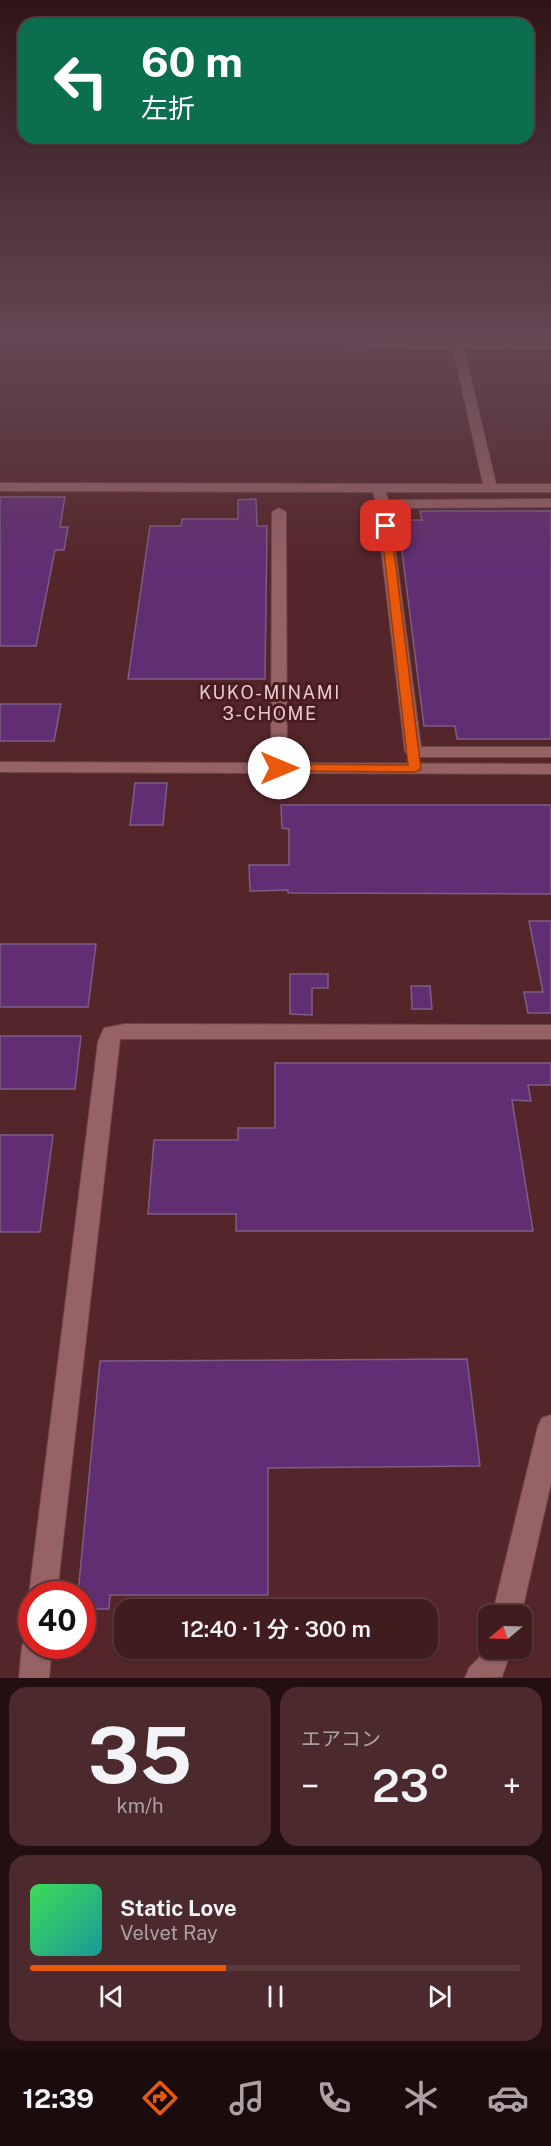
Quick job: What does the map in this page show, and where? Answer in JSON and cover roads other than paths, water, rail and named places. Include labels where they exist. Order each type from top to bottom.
[{"type":"street","points":[[473,412],[490,488]]},
{"type":"street","points":[[0,487],[551,488]]},
{"type":"street","points":[[378,488],[383,504],[414,760]]},
{"type":"street","points":[[383,504],[551,503]]},
{"type":"street","points":[[279,512],[279,768]]},
{"type":"street","points":[[0,768],[279,768],[551,752]]},
{"type":"street","points":[[414,760],[551,769]]},
{"type":"street","points":[[44,1581],[108,1042],[111,1034],[124,1031],[551,1032]]},
{"type":"street","points":[[509,1605],[551,1425]]},
{"type":"street","points":[[34,1678],[36,1659]]},
{"type":"street","points":[[480,1678],[491,1667],[494,1659]]},
{"type":"district","name":"KUKO-MINAMI 3-CHOME","points":[[270,702]]}]
